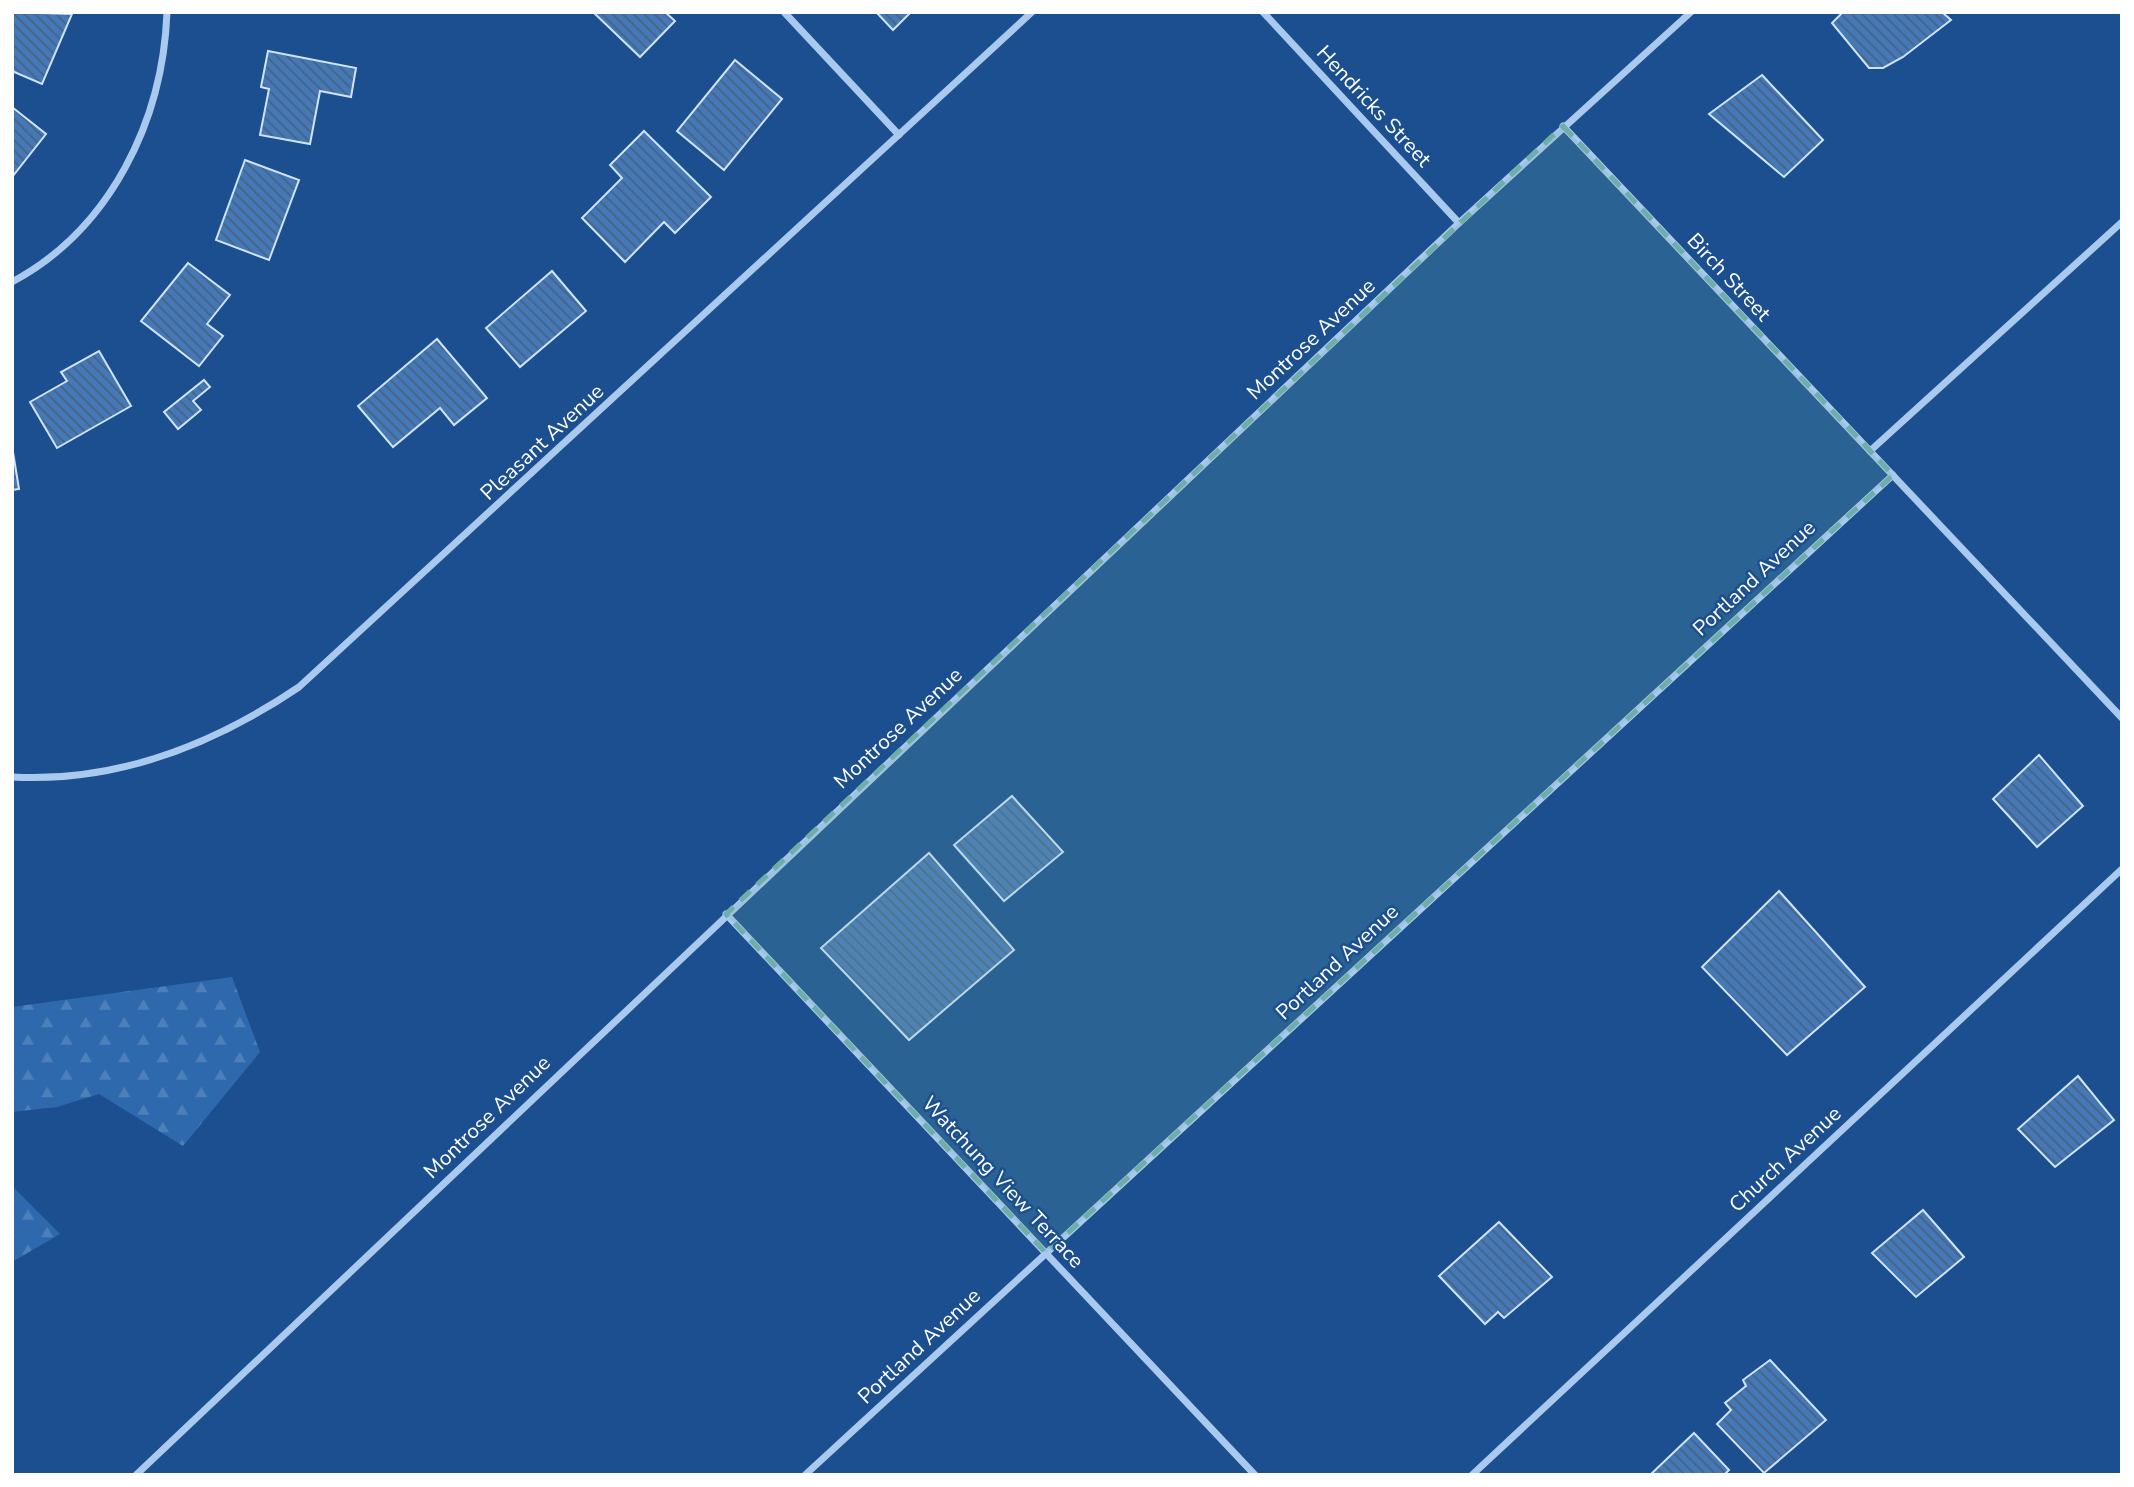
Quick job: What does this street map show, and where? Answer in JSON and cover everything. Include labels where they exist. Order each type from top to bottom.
[{"type":"street","points":[[12,282],[69,239],[112,190],[129,162],[154,103],[162,71],[167,12]]},
{"type":"street","points":[[784,12],[899,135]]},
{"type":"street","name":"Pleasant Avenue","points":[[12,777],[40,779],[133,767],[220,735],[299,687],[1032,12]]},
{"type":"street","name":"Hendricks Street","points":[[1263,12],[1459,223]]},
{"type":"street","name":"Montrose Avenue","points":[[136,1475],[1459,223],[1691,12]]},
{"type":"street","name":"Birch Street","points":[[1563,126],[1893,475]]},
{"type":"street","points":[[1870,451],[2122,222]]},
{"type":"street","points":[[1893,475],[2122,718]]},
{"type":"street","name":"Portland Avenue","points":[[805,1475],[1893,475]]},
{"type":"street","name":"Church Avenue","points":[[1472,1475],[2122,869]]},
{"type":"street","name":"Watchung View Terrace","points":[[726,914],[1255,1475]]},
{"type":"highlighted area","points":[[1563,126],[1893,475],[1046,1253],[726,914]]},
{"type":"green space","points":[[232,977],[260,1052],[183,1146],[99,1094],[57,1107],[12,1112],[12,1007]]},
{"type":"green space","points":[[12,1186],[60,1234],[12,1262]]},
{"type":"building","points":[[12,12],[72,14],[42,84],[12,71]]},
{"type":"building","points":[[593,12],[665,12],[675,21],[640,57]]},
{"type":"building","points":[[876,12],[911,12],[893,30]]},
{"type":"building","points":[[1843,12],[1942,12],[1951,20],[1903,57],[1883,68],[1869,68],[1832,23]]},
{"type":"building","points":[[268,51],[356,68],[351,97],[320,91],[310,144],[260,135],[269,89],[261,87]]},
{"type":"building","points":[[735,60],[782,99],[724,170],[677,131]]},
{"type":"building","points":[[1762,75],[1823,140],[1784,177],[1709,114]]},
{"type":"building","points":[[12,107],[46,134],[12,177]]},
{"type":"building","points":[[644,131],[711,197],[675,233],[664,222],[625,262],[582,218],[622,178],[610,165]]},
{"type":"building","points":[[245,160],[299,180],[269,260],[216,240]]},
{"type":"building","points":[[188,263],[230,295],[207,324],[223,336],[199,366],[141,321]]},
{"type":"building","points":[[552,271],[586,311],[520,367],[486,328]]},
{"type":"building","points":[[437,339],[487,398],[454,425],[440,408],[393,447],[358,406]]},
{"type":"building","points":[[99,351],[131,406],[57,448],[30,402],[67,381],[61,372]]},
{"type":"building","points":[[204,380],[210,387],[193,401],[201,410],[178,429],[164,412]]},
{"type":"building","points":[[12,446],[19,489],[12,490]]},
{"type":"building","points":[[2039,755],[2083,806],[2037,847],[1993,799]]},
{"type":"building","points":[[1012,796],[1063,852],[1004,901],[954,845]]},
{"type":"building","points":[[929,853],[1014,950],[909,1040],[821,948]]},
{"type":"building","points":[[1779,891],[1865,987],[1787,1055],[1702,967]]},
{"type":"building","points":[[2078,1076],[2114,1120],[2055,1167],[2018,1129]]},
{"type":"building","points":[[1923,1210],[1964,1257],[1916,1297],[1872,1253]]},
{"type":"building","points":[[1499,1222],[1552,1277],[1504,1318],[1498,1312],[1485,1324],[1439,1276]]},
{"type":"building","points":[[1770,1360],[1826,1420],[1764,1473],[1717,1424],[1731,1410],[1725,1403],[1746,1386],[1743,1380]]},
{"type":"building","points":[[1694,1433],[1729,1470],[1724,1475],[1650,1475]]}]
